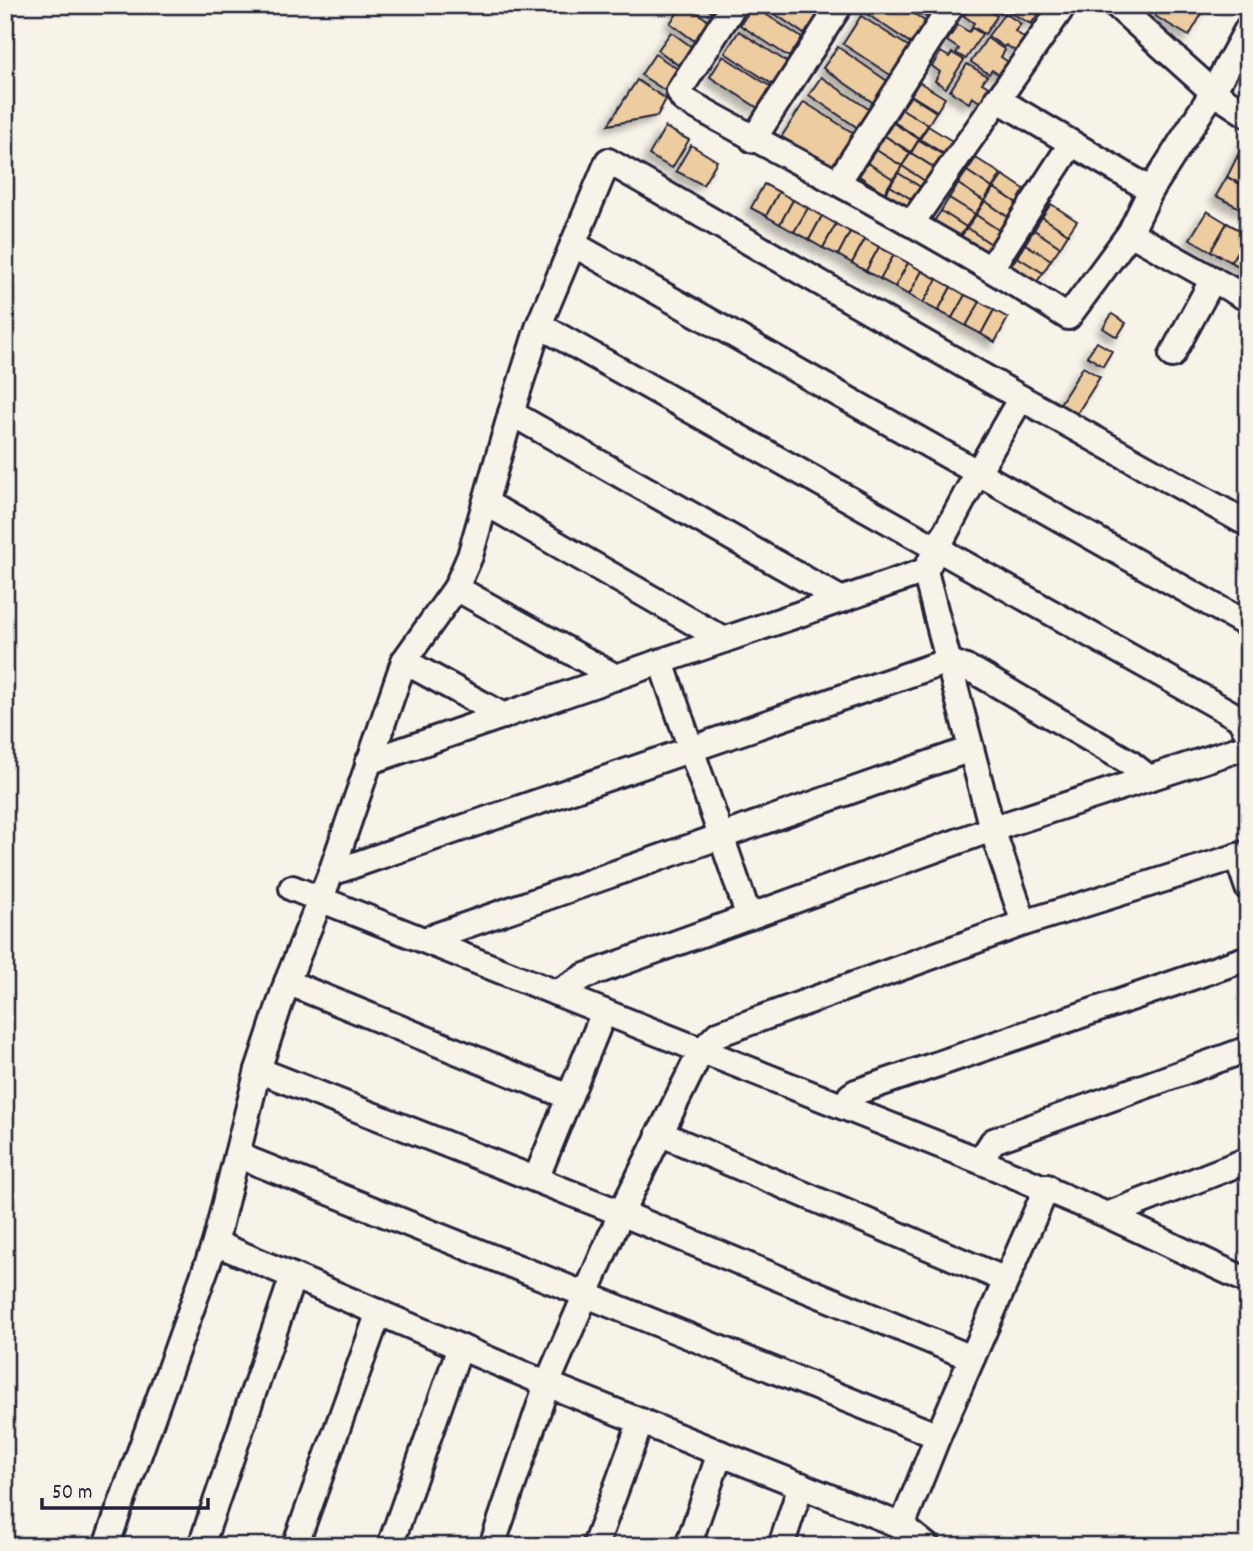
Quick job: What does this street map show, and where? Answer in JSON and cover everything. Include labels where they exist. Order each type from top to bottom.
[{"type":"street","points":[[734,5],[680,91],[683,99],[753,140],[838,183],[991,268],[1068,317],[1130,233],[1151,190],[1213,92],[1248,28]]},
{"type":"street","points":[[753,140],[840,5]]},
{"type":"street","points":[[838,183],[952,5]]},
{"type":"street","points":[[911,224],[1064,5]]},
{"type":"street","points":[[1116,5],[1213,92],[1248,115]]},
{"type":"street","points":[[997,99],[1151,190]]},
{"type":"street","points":[[991,268],[1071,144]]},
{"type":"street","points":[[106,1546],[215,1243],[258,1070],[287,982],[331,873],[404,661],[456,588],[470,556],[539,325],[608,161],[1021,398],[1248,524]]},
{"type":"street","points":[[1130,233],[1248,299]]},
{"type":"street","points":[[573,244],[1248,625]]},
{"type":"street","points":[[1172,355],[1213,279]]},
{"type":"street","points":[[539,325],[1239,718],[1248,733]]},
{"type":"street","points":[[1021,398],[925,572],[992,828],[1024,923]]},
{"type":"street","points":[[511,413],[842,600]]},
{"type":"street","points":[[486,503],[724,640]]},
{"type":"street","points":[[368,762],[925,572]]},
{"type":"street","points":[[456,588],[616,677]]},
{"type":"street","points":[[404,661],[504,716]]},
{"type":"street","points":[[331,873],[948,661],[976,672],[1129,762],[1149,778]]},
{"type":"street","points":[[661,662],[748,917]]},
{"type":"street","points":[[556,993],[585,975],[992,828],[1248,746]]},
{"type":"street","points":[[424,940],[971,749]]},
{"type":"street","points":[[492,1546],[547,1384],[621,1213],[701,1051],[718,1034],[1024,923],[1242,854],[1248,888]]},
{"type":"street","points":[[292,888],[1047,1187],[1248,1281]]},
{"type":"street","points":[[845,1107],[850,1096],[856,1092],[1248,958]]},
{"type":"street","points":[[287,982],[569,1097]]},
{"type":"street","points":[[536,1179],[604,1012]]},
{"type":"street","points":[[980,1160],[993,1141],[1248,1049]]},
{"type":"street","points":[[258,1070],[621,1213],[972,1358]]},
{"type":"street","points":[[659,1133],[1006,1280]]},
{"type":"street","points":[[237,1155],[938,1436]]},
{"type":"street","points":[[1107,1215],[1245,1166]]},
{"type":"street","points":[[902,1526],[938,1436],[1047,1187]]},
{"type":"street","points":[[215,1243],[547,1384],[902,1526],[927,1546]]},
{"type":"street","points":[[201,1546],[293,1276]]},
{"type":"street","points":[[295,1546],[379,1312]]},
{"type":"street","points":[[390,1546],[460,1347]]},
{"type":"street","points":[[596,1546],[641,1421]]},
{"type":"street","points":[[688,1546],[720,1453]]},
{"type":"street","points":[[780,1546],[801,1485]]},
{"type":"building","points":[[684,5],[714,25],[700,45],[670,23]]},
{"type":"building","points":[[702,5],[724,5],[717,16]]},
{"type":"building","points":[[762,5],[812,5],[823,13],[807,36]]},
{"type":"building","points":[[865,5],[901,5],[929,24],[915,46],[861,10]]},
{"type":"building","points":[[909,5],[943,5],[932,21]]},
{"type":"building","points":[[971,5],[984,7],[997,16],[985,34],[972,26],[974,23],[964,16]]},
{"type":"building","points":[[988,5],[1006,5],[1002,13]]},
{"type":"building","points":[[1008,5],[1043,7],[1031,24],[1005,10]]},
{"type":"building","points":[[1161,5],[1207,5],[1189,36],[1155,16]]},
{"type":"building","points":[[753,6],[802,38],[789,57],[740,25]]},
{"type":"building","points":[[1005,13],[1021,24],[1015,31],[1027,40],[1017,52],[988,36]]},
{"type":"building","points":[[861,16],[914,50],[895,78],[843,44]]},
{"type":"building","points":[[958,25],[969,32],[972,28],[982,34],[966,59],[956,53],[959,49],[947,41]]},
{"type":"building","points":[[739,31],[790,64],[775,86],[725,53]]},
{"type":"building","points":[[671,32],[696,50],[682,68],[658,50]]},
{"type":"building","points":[[987,38],[1005,50],[1001,57],[1010,63],[1001,76],[992,70],[989,74],[971,62]]},
{"type":"building","points":[[838,47],[893,85],[878,106],[823,68]]},
{"type":"building","points":[[941,52],[949,57],[952,53],[964,60],[946,88],[935,81],[940,72],[932,66]]},
{"type":"building","points":[[655,54],[682,72],[669,93],[641,75]]},
{"type":"building","points":[[723,56],[771,87],[758,108],[710,77]]},
{"type":"building","points":[[967,64],[987,76],[982,83],[992,89],[983,104],[972,97],[969,103],[950,91]]},
{"type":"building","points":[[821,77],[873,112],[861,130],[809,95]]},
{"type":"building","points":[[637,80],[666,99],[657,116],[608,125]]},
{"type":"building","points":[[919,82],[945,98],[937,111],[911,95]]},
{"type":"building","points":[[911,96],[936,112],[928,125],[902,109]]},
{"type":"building","points":[[804,102],[855,134],[831,171],[780,139]]},
{"type":"building","points":[[902,109],[928,125],[919,138],[894,122]]},
{"type":"building","points":[[893,123],[919,139],[911,152],[885,136]]},
{"type":"building","points":[[928,126],[957,144],[949,157],[920,139]]},
{"type":"building","points":[[665,127],[689,140],[672,168],[649,155]]},
{"type":"building","points":[[885,136],[910,153],[902,166],[876,150]]},
{"type":"building","points":[[1248,139],[1248,163],[1237,157]]},
{"type":"building","points":[[919,140],[948,158],[940,171],[911,153]]},
{"type":"building","points":[[691,145],[717,161],[703,185],[676,171]]},
{"type":"building","points":[[876,150],[902,166],[893,179],[867,163]]},
{"type":"building","points":[[911,153],[939,171],[931,185],[902,166]]},
{"type":"building","points":[[1237,157],[1248,163],[1248,188],[1227,177]]},
{"type":"building","points":[[976,158],[1001,174],[992,188],[967,171]]},
{"type":"building","points":[[868,163],[893,179],[884,193],[859,176]]},
{"type":"building","points":[[902,166],[931,185],[927,191],[898,173]]},
{"type":"building","points":[[967,171],[992,188],[984,201],[958,184]]},
{"type":"building","points":[[898,173],[927,191],[919,204],[890,186]]},
{"type":"building","points":[[1003,175],[1030,193],[1021,206],[994,188]]},
{"type":"building","points":[[859,176],[884,193],[880,198],[855,182]]},
{"type":"building","points":[[1227,177],[1248,188],[1246,211],[1216,196]]},
{"type":"building","points":[[764,184],[779,192],[766,216],[751,208]]},
{"type":"building","points":[[958,184],[984,201],[975,214],[949,198]]},
{"type":"building","points":[[890,186],[919,204],[910,217],[881,199]]},
{"type":"building","points":[[994,188],[1021,206],[1012,220],[985,201]]},
{"type":"building","points":[[779,192],[793,200],[780,224],[766,216]]},
{"type":"building","points":[[949,198],[975,214],[966,227],[941,211]]},
{"type":"building","points":[[793,200],[808,208],[794,232],[780,224]]},
{"type":"building","points":[[985,201],[1012,220],[1003,233],[976,215]]},
{"type":"building","points":[[1051,204],[1077,221],[1068,234],[1042,217]]},
{"type":"building","points":[[808,208],[822,216],[809,240],[794,232]]},
{"type":"building","points":[[941,211],[966,227],[957,241],[932,224]]},
{"type":"building","points":[[1207,211],[1227,223],[1211,251],[1190,239]]},
{"type":"building","points":[[976,215],[1003,233],[994,246],[967,228]]},
{"type":"building","points":[[822,216],[836,224],[823,248],[809,240]]},
{"type":"building","points":[[1042,217],[1068,234],[1060,247],[1034,230]]},
{"type":"building","points":[[1227,223],[1247,234],[1231,262],[1211,251]]},
{"type":"building","points":[[836,224],[850,232],[838,255],[823,248]]},
{"type":"building","points":[[967,228],[994,246],[985,259],[958,241]]},
{"type":"building","points":[[1034,230],[1060,247],[1051,260],[1025,244]]},
{"type":"building","points":[[850,232],[865,239],[852,263],[838,255]]},
{"type":"building","points":[[1248,235],[1248,271],[1231,262]]},
{"type":"building","points":[[865,239],[879,247],[866,271],[852,263]]},
{"type":"building","points":[[1025,244],[1051,260],[1043,273],[1017,257]]},
{"type":"building","points":[[879,247],[894,255],[880,279],[866,271]]},
{"type":"building","points":[[894,255],[908,263],[895,287],[880,279]]},
{"type":"building","points":[[1017,257],[1043,273],[1034,286],[1008,270]]},
{"type":"building","points":[[908,263],[922,271],[909,295],[895,287]]},
{"type":"building","points":[[922,271],[937,279],[923,303],[909,295]]},
{"type":"building","points":[[937,279],[951,287],[938,311],[923,303]]},
{"type":"building","points":[[951,287],[965,295],[952,318],[938,311]]},
{"type":"building","points":[[965,295],[980,302],[966,326],[952,318]]},
{"type":"building","points":[[980,302],[994,310],[981,334],[966,326]]},
{"type":"building","points":[[994,310],[1008,318],[995,342],[981,334]]},
{"type":"building","points":[[1112,314],[1126,323],[1117,337],[1103,328]]},
{"type":"building","points":[[1097,342],[1112,351],[1103,366],[1087,356]]},
{"type":"building","points":[[1083,367],[1100,377],[1075,417],[1058,407]]}]
